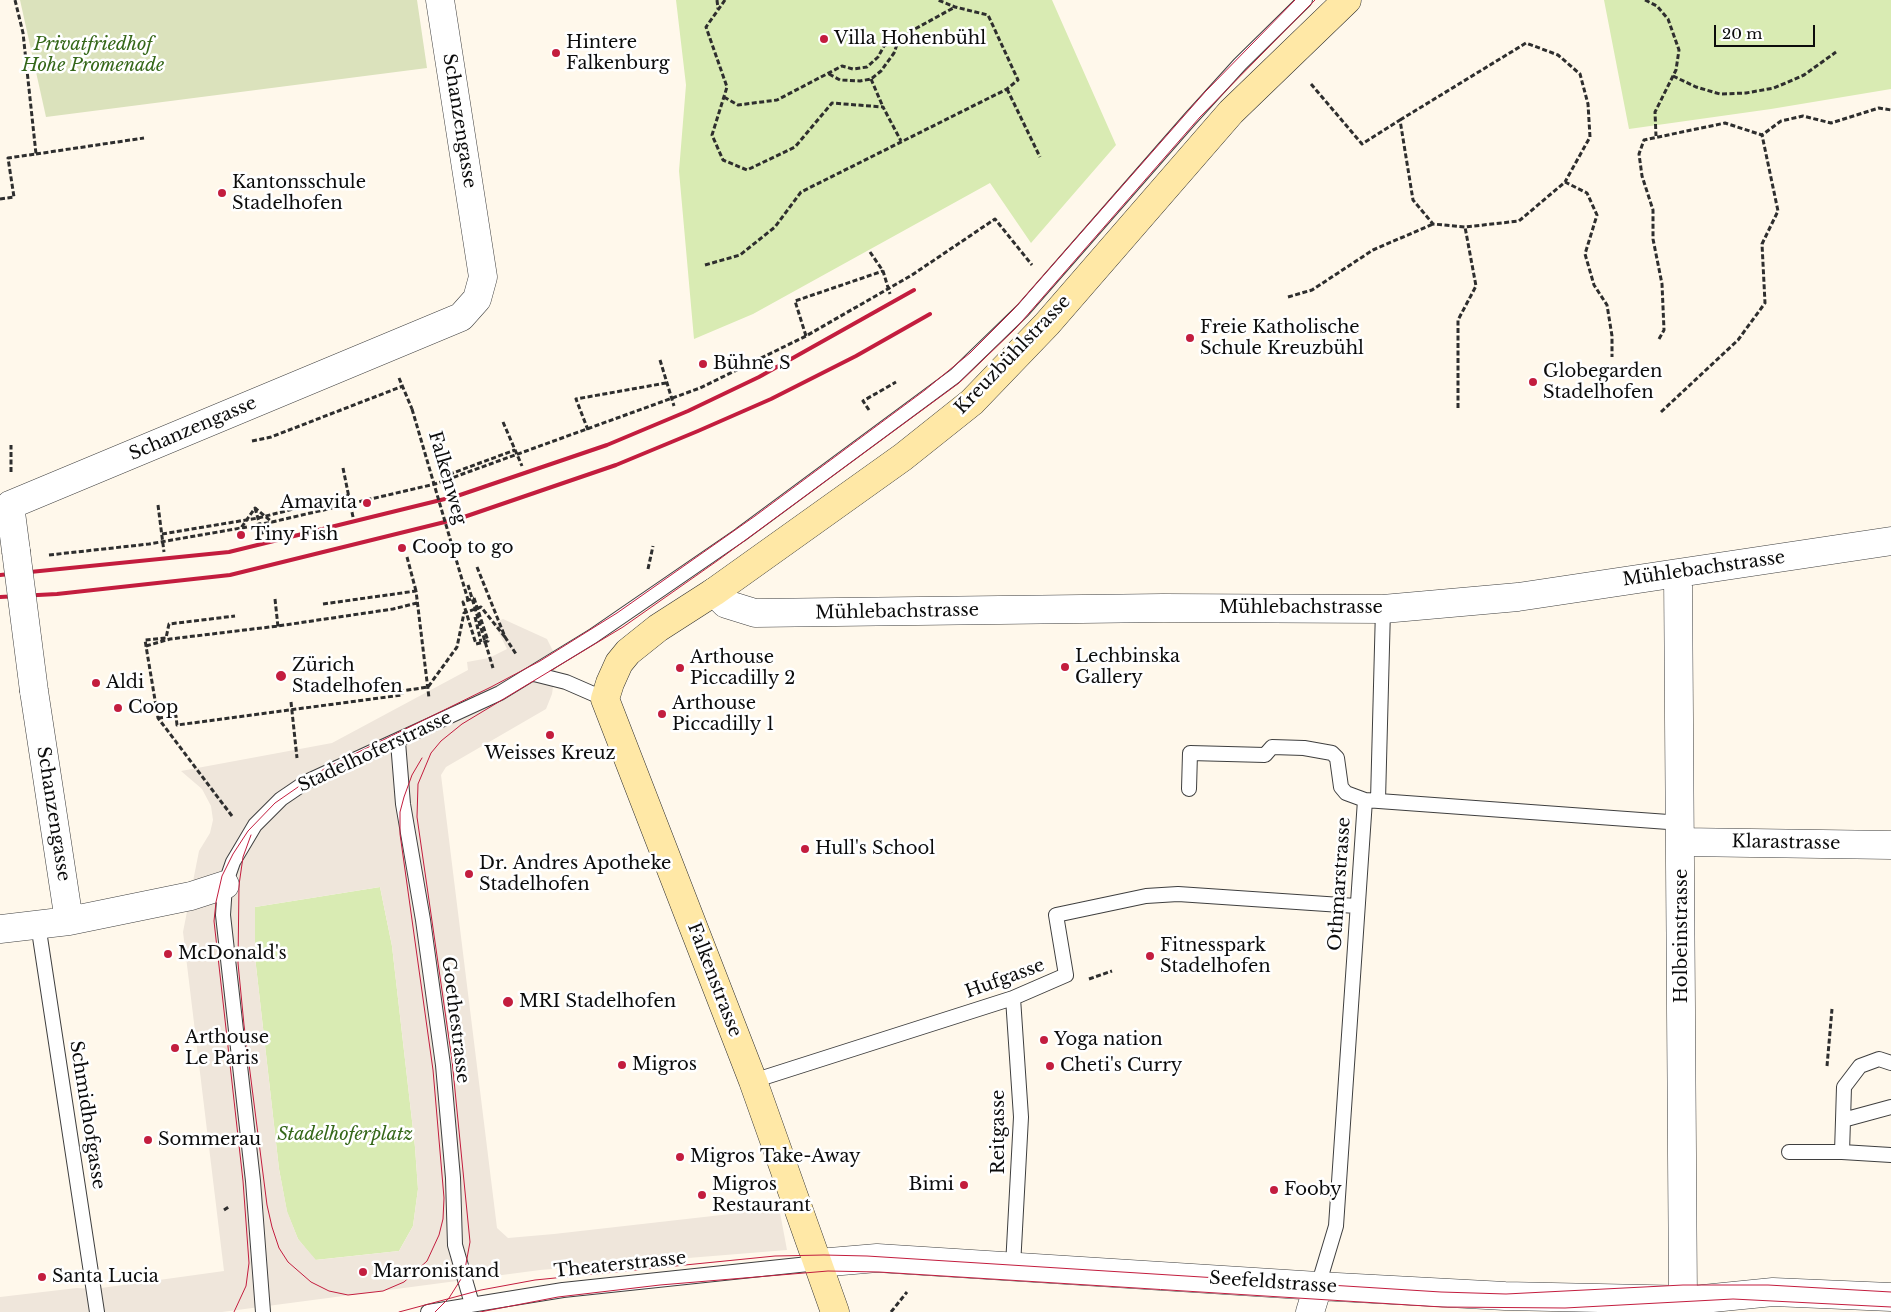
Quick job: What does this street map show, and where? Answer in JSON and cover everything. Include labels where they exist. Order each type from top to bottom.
[{"type":"main road","name":"Kreuzbühlstrasse","points":[[605,699],[619,663],[628,652],[658,628],[714,592],[903,457],[972,402],[1028,345],[1231,112],[1347,0]]},
{"type":"main road","name":"Falkenstrasse","points":[[605,699],[753,1081],[835,1312]]},
{"type":"street","name":"Schanzengasse","points":[[69,921],[34,691],[16,552],[5,504],[461,317],[476,299],[483,277],[440,0]]},
{"type":"street","name":"Mühlebachstrasse","points":[[714,592],[726,604],[755,613],[1162,608],[1383,609],[1518,597],[1891,541]]},
{"type":"street","name":"Holbeinstrasse","points":[[1678,573],[1682,832],[1683,1298]]},
{"type":"street","name":"Klarastrasse","points":[[1682,832],[1891,844]]},
{"type":"street","points":[[0,928],[69,921],[191,896],[224,884]]},
{"type":"street","name":"Seefeldstrasse","points":[[818,1263],[877,1258],[1318,1286],[1505,1296],[1683,1298],[1740,1305],[1772,1292],[1891,1297]]},
{"type":"street","points":[[1310,1312],[1318,1286]]},
{"type":"lane","points":[[534,674],[681,578],[955,376],[1023,310],[1196,112],[1240,64],[1305,0]]},
{"type":"lane","name":"Othmarstrasse","points":[[1318,1286],[1336,1226],[1347,1077],[1356,906],[1371,800],[1383,609]]},
{"type":"lane","points":[[534,674],[566,682],[605,699]]},
{"type":"lane","name":"Stadelhoferstrasse","points":[[263,1312],[253,1180],[222,915],[224,884],[233,862],[255,825],[281,799],[306,782],[398,742],[500,693],[534,674]]},
{"type":"lane","name":"Goethestrasse","points":[[398,742],[403,804],[423,920],[443,1065],[453,1178],[456,1245],[472,1304]]},
{"type":"lane","points":[[1189,789],[1190,753],[1265,755],[1272,747],[1304,748],[1332,753],[1337,758],[1342,786],[1346,793],[1371,800],[1682,832]]},
{"type":"lane","name":"Hufgasse","points":[[753,1081],[1013,998],[1066,975],[1056,915],[1146,896],[1178,894],[1356,906]]},
{"type":"lane","name":"Schmidhofgasse","points":[[38,924],[97,1312]]},
{"type":"lane","name":"Reitgasse","points":[[1013,998],[1021,1117],[1013,1266]]},
{"type":"lane","points":[[1842,1152],[1844,1087],[1860,1066],[1879,1059],[1891,1064]]},
{"type":"lane","points":[[1843,1120],[1891,1107]]},
{"type":"lane","points":[[1789,1152],[1842,1152],[1891,1155]]},
{"type":"lane","name":"Theaterstrasse","points":[[428,1312],[563,1290],[818,1263]]},
{"type":"path","points":[[15,0],[23,33],[36,154]]},
{"type":"path","points":[[717,0],[718,9]]},
{"type":"path","points":[[725,0],[706,27],[727,87],[712,135],[723,160],[747,170],[795,147],[832,103],[884,106]]},
{"type":"path","points":[[705,265],[740,255],[775,226],[801,192],[1007,89],[1018,80],[988,15],[955,7],[938,0]]},
{"type":"path","points":[[1645,0],[1657,6],[1668,19],[1679,50],[1673,76],[1655,112],[1656,137]]},
{"type":"path","points":[[724,97],[738,105],[777,100],[842,66],[853,69],[867,67],[878,57],[884,46],[955,7]]},
{"type":"path","points":[[829,74],[840,80],[860,81],[871,79],[881,71],[894,53],[900,36]]},
{"type":"path","points":[[1288,297],[1312,290],[1373,250],[1433,224],[1465,227],[1519,220],[1565,182],[1590,138],[1588,104],[1580,74],[1558,55],[1526,43],[1362,144],[1311,84]]},
{"type":"path","points":[[1673,76],[1696,87],[1720,94],[1746,93],[1782,85],[1804,75],[1836,52]]},
{"type":"path","points":[[871,79],[901,141]]},
{"type":"path","points":[[1007,89],[1040,157]]},
{"type":"path","points":[[1762,135],[1781,121],[1803,116],[1831,123],[1879,108],[1891,110]]},
{"type":"path","points":[[1400,120],[1413,200],[1433,224]]},
{"type":"path","points":[[1660,339],[1664,330],[1662,284],[1653,239],[1654,210],[1642,176],[1639,154],[1644,140],[1725,123],[1762,135]]},
{"type":"path","points":[[1661,412],[1738,340],[1765,302],[1762,244],[1778,211],[1762,135]]},
{"type":"path","points":[[0,199],[14,197],[8,158],[144,138]]},
{"type":"path","points":[[1565,182],[1587,193],[1598,215],[1585,254],[1594,285],[1607,305],[1612,336],[1612,357]]},
{"type":"path","points":[[45,556],[149,544],[272,522],[435,484],[588,430],[700,388],[806,336],[912,275],[996,219],[1034,267]]},
{"type":"path","points":[[1458,408],[1458,320],[1476,286],[1465,227]]},
{"type":"path","points":[[870,252],[883,271],[890,294]]},
{"type":"path","points":[[806,336],[795,301],[883,271]]},
{"type":"path","points":[[660,360],[674,406]]},
{"type":"path","name":"Falkenweg","points":[[396,372],[412,409],[468,600]]},
{"type":"path","points":[[863,401],[896,382]]},
{"type":"path","points":[[588,430],[576,399],[666,383]]},
{"type":"path","points":[[503,422],[522,466]]},
{"type":"path","points":[[442,477],[514,450]]},
{"type":"path","points":[[343,468],[354,517]]},
{"type":"path","points":[[162,534],[258,518],[349,495]]},
{"type":"path","points":[[158,505],[164,552]]},
{"type":"path","points":[[256,508],[272,522]]},
{"type":"path","points":[[241,528],[256,508]]},
{"type":"path","points":[[256,508],[263,536]]},
{"type":"path","points":[[647,571],[653,546]]},
{"type":"path","points":[[407,557],[416,591],[430,703]]},
{"type":"path","points":[[477,567],[505,637]]},
{"type":"path","points":[[468,585],[494,671]]},
{"type":"path","points":[[323,604],[416,591]]},
{"type":"path","points":[[474,598],[488,641],[481,642],[476,644],[464,602],[474,598]]},
{"type":"path","points":[[275,599],[278,627]]},
{"type":"path","points":[[146,646],[170,638],[278,627],[392,609],[417,603]]},
{"type":"path","points":[[158,718],[176,716],[177,725],[402,695],[402,691],[428,687],[457,647],[464,613],[480,607],[520,658]]},
{"type":"path","points":[[473,610],[481,642]]},
{"type":"path","points":[[232,816],[158,718],[145,640],[166,638],[169,624],[235,616]]},
{"type":"path","points":[[291,702],[298,759]]},
{"type":"path","points":[[1827,1067],[1832,1009]]},
{"type":"path","points":[[891,1312],[908,1289]]},
{"type":"green space","name":"Privatfriedhof Hohe Promenade","points":[[20,0],[417,0],[427,68],[46,117]]},
{"type":"green space","name":"Villa Hohenbühl","points":[[676,0],[1052,0],[1116,145],[1031,243],[990,183],[753,314],[694,339],[679,171],[686,85]]},
{"type":"green space","points":[[1604,0],[1891,0],[1891,89],[1771,109],[1629,129]]},
{"type":"green space","name":"Stadelhoferplatz","points":[[380,887],[392,946],[415,1147],[418,1189],[413,1226],[399,1251],[315,1260],[298,1239],[287,1212],[279,1169],[255,957],[255,907]]},
{"type":"shaded area","points":[[503,619],[547,639],[557,659],[552,694],[546,709],[446,767],[441,775],[497,1228],[508,1238],[554,1234],[748,1212],[748,1207],[778,1202],[787,1250],[540,1270],[222,1312],[0,1312],[0,1297],[77,1288],[94,1289],[224,1271],[183,932],[199,851],[210,833],[213,820],[211,806],[202,789],[181,771],[332,743],[468,670],[467,662],[489,658],[507,649],[494,623]],"holes":[[[380,887],[392,946],[415,1147],[418,1189],[413,1226],[399,1251],[316,1260],[298,1239],[287,1211],[279,1169],[255,957],[255,907]]]},
{"type":"tram line","points":[[234,1312],[246,1286],[249,1263],[243,1181],[214,921],[222,876],[248,831],[275,803],[324,769],[540,661],[617,613],[755,516],[925,390],[970,353],[1013,310],[1205,92],[1295,0]]},
{"type":"tram line","points":[[435,1312],[449,1298],[461,1279],[465,1269],[470,1242],[452,1060],[417,817],[418,784],[431,753],[441,741],[462,724],[623,627],[717,561],[959,383],[1016,328],[1200,117],[1315,0]]},
{"type":"tram line","points":[[251,835],[243,857],[239,885],[238,963],[267,1205],[272,1227],[279,1248],[288,1262],[311,1282],[329,1291],[348,1295],[383,1291],[404,1282],[427,1261],[439,1235],[443,1219],[444,1198],[433,1070],[400,834],[400,812],[404,797],[412,775],[422,758]]},
{"type":"tram line","points":[[399,1312],[481,1290],[535,1280],[775,1256],[824,1255],[867,1256],[1441,1292],[1506,1294],[1683,1285],[1768,1285],[1891,1292]]},
{"type":"tram line","points":[[480,1312],[558,1297],[660,1285],[828,1271],[879,1272],[1442,1307],[1565,1308],[1733,1299],[1891,1307]]},
{"type":"railway","points":[[0,575],[229,552],[457,496],[607,445],[688,411],[759,377],[914,290]]},
{"type":"railway","points":[[0,597],[57,594],[230,575],[461,518],[616,465],[698,431],[771,399],[856,356],[930,314]]},
{"type":"place","name":"Villa Hohenbühl","points":[[824,39]]},
{"type":"place","name":"Hintere Falkenburg","points":[[556,53]]},
{"type":"place","name":"Kantonsschule Stadelhofen","points":[[222,193]]},
{"type":"place","name":"Freie Katholische Schule Kreuzbühl","points":[[1190,338]]},
{"type":"place","name":"Bühne S","points":[[703,364]]},
{"type":"place","name":"Globegarden Stadelhofen","points":[[1533,382]]},
{"type":"place","name":"Amavita","points":[[367,503]]},
{"type":"place","name":"Tiny Fish","points":[[241,535]]},
{"type":"place","name":"Coop to go","points":[[402,548]]},
{"type":"place","name":"Lechbinska Gallery","points":[[1065,667]]},
{"type":"place","name":"Arthouse Piccadilly 2","points":[[680,668]]},
{"type":"place","name":"Zürich Stadelhofen","points":[[281,676]]},
{"type":"place","name":"Aldi","points":[[96,683]]},
{"type":"place","name":"Coop","points":[[118,708]]},
{"type":"place","name":"Arthouse Piccadilly 1","points":[[662,714]]},
{"type":"place","name":"Weisses Kreuz","points":[[550,735]]},
{"type":"place","name":"Hull's School","points":[[805,849]]},
{"type":"place","name":"Dr. Andres Apotheke Stadelhofen","points":[[469,874]]},
{"type":"place","name":"McDonald's","points":[[168,954]]},
{"type":"place","name":"Fitnesspark Stadelhofen","points":[[1150,956]]},
{"type":"place","name":"MRI Stadelhofen","points":[[508,1002]]},
{"type":"place","name":"Yoga nation","points":[[1044,1040]]},
{"type":"place","name":"Arthouse Le Paris","points":[[175,1048]]},
{"type":"place","name":"Migros","points":[[622,1065]]},
{"type":"place","name":"Cheti's Curry","points":[[1050,1066]]},
{"type":"place","name":"Sommerau","points":[[148,1140]]},
{"type":"place","name":"Migros Take-Away","points":[[680,1157]]},
{"type":"place","name":"Bimi","points":[[964,1185]]},
{"type":"place","name":"Fooby","points":[[1274,1190]]},
{"type":"place","name":"Migros Restaurant","points":[[702,1195]]},
{"type":"place","name":"Marronistand","points":[[363,1272]]},
{"type":"place","name":"Santa Lucia","points":[[42,1277]]}]
